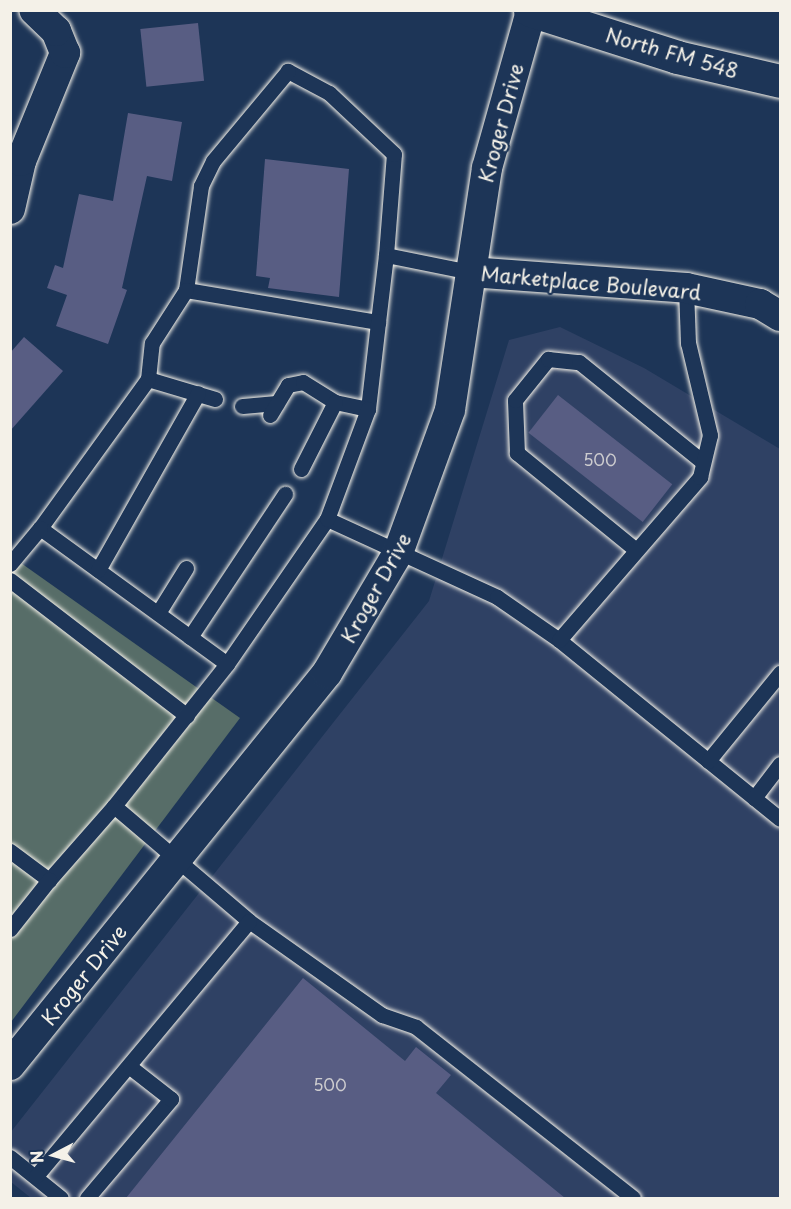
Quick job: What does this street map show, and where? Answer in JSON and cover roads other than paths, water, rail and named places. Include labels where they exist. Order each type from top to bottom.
[{"type":"main road","name":"North FM 548","points":[[531,11],[676,57],[780,81]]},
{"type":"street","points":[[10,209],[21,161],[65,53],[56,31],[34,10]]},
{"type":"street","name":"Kroger Drive","points":[[10,1065],[327,673],[398,553],[450,410],[487,168],[531,11]]},
{"type":"street","name":"Marketplace Boulevard","points":[[470,272],[686,288],[760,304],[780,316]]},
{"type":"lane","points":[[10,564],[40,528],[148,379],[153,343],[186,290],[201,186],[213,160],[288,71],[329,93],[394,154],[387,255],[368,409],[327,519],[227,664],[187,716],[10,929]]},
{"type":"lane","points":[[387,255],[470,272]]},
{"type":"lane","points":[[559,640],[700,477],[710,435],[688,344],[686,288]]},
{"type":"lane","points":[[186,290],[378,322]]},
{"type":"lane","points":[[636,550],[517,453],[515,400],[548,359],[579,362],[703,462]]},
{"type":"lane","points":[[148,379],[215,399]]},
{"type":"lane","points":[[242,406],[273,409],[288,385],[303,382],[335,402],[368,409]]},
{"type":"lane","points":[[98,570],[198,393]]},
{"type":"lane","points":[[301,469],[335,402]]},
{"type":"lane","points":[[190,637],[285,494]]},
{"type":"lane","points":[[327,519],[398,553],[483,588],[559,640],[780,819]]},
{"type":"lane","points":[[40,528],[227,664]]},
{"type":"lane","points":[[158,613],[186,568]]},
{"type":"lane","points":[[10,580],[187,716]]},
{"type":"lane","points":[[708,761],[780,673]]},
{"type":"lane","points":[[754,798],[780,764]]},
{"type":"lane","points":[[114,806],[249,921],[382,1015],[416,1027],[633,1198]]},
{"type":"lane","points":[[10,851],[49,880]]},
{"type":"lane","points":[[36,1176],[130,1067],[249,921]]},
{"type":"lane","points":[[87,1198],[171,1099],[130,1067]]},
{"type":"lane","points":[[10,1156],[61,1198]]}]
